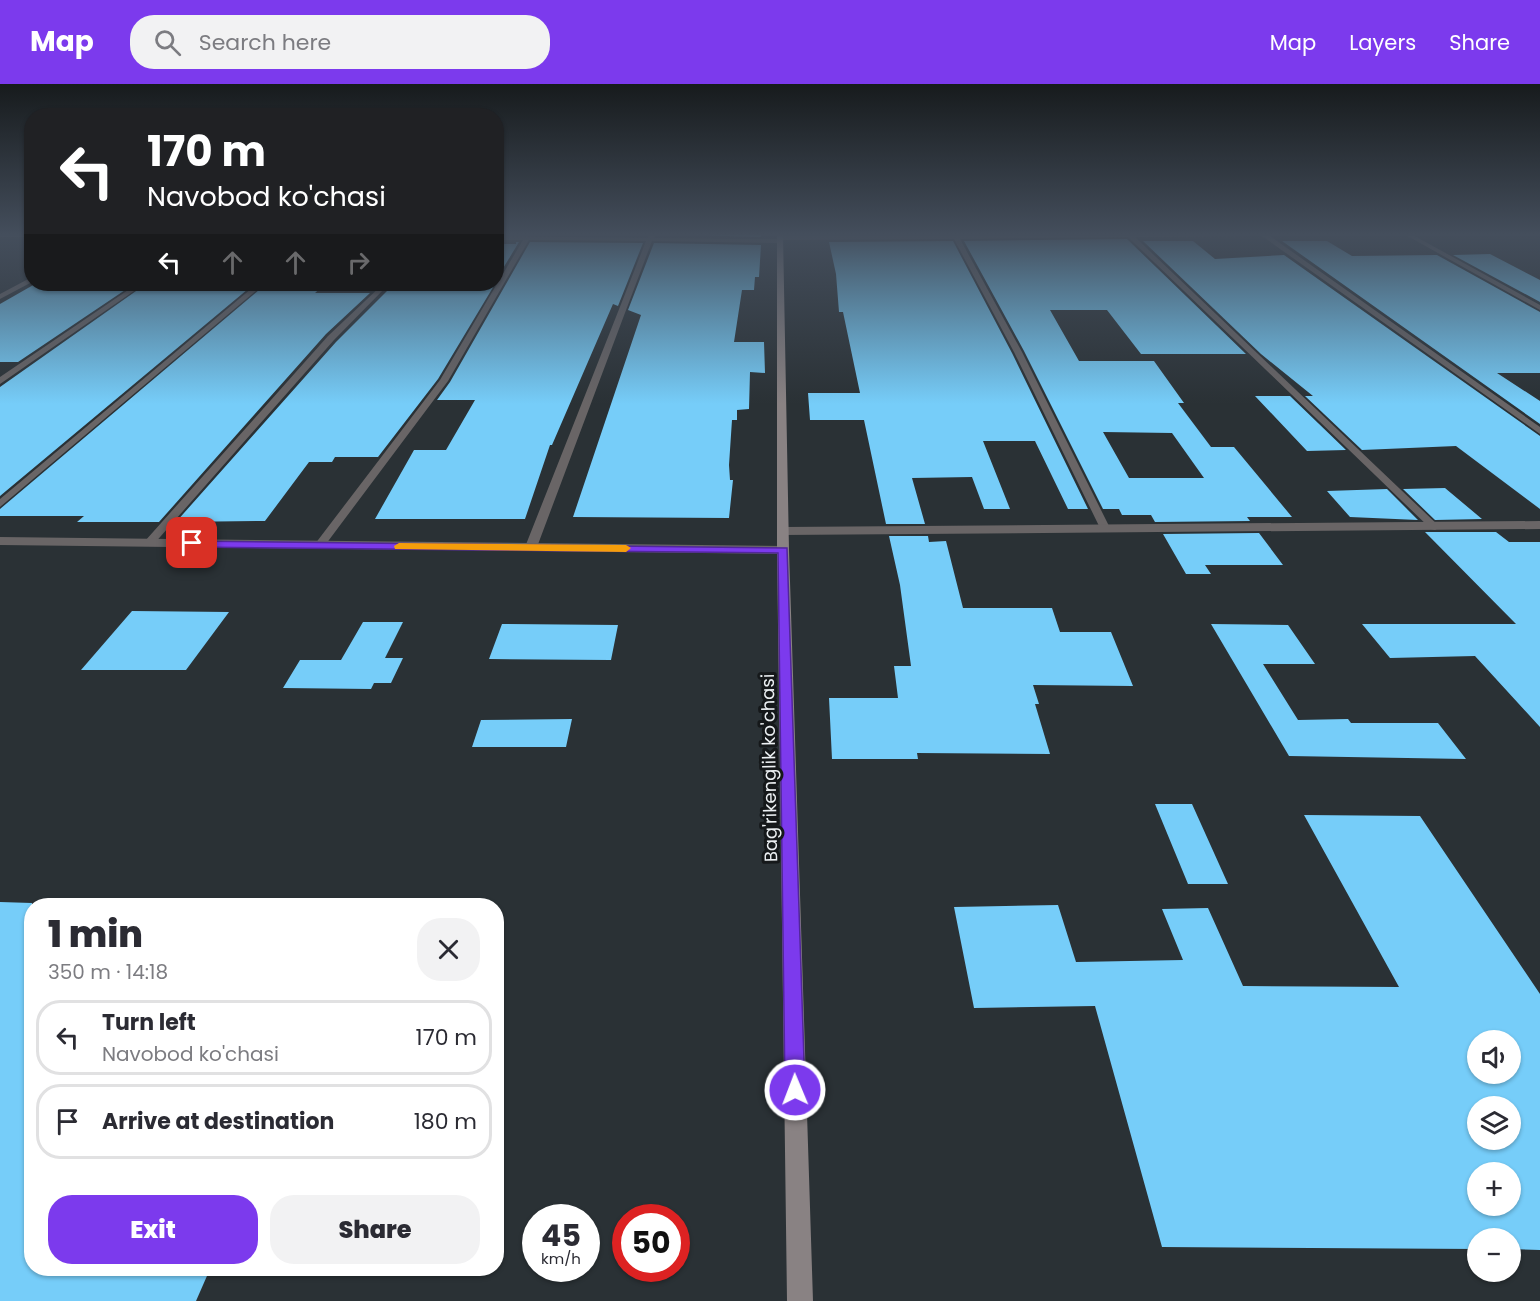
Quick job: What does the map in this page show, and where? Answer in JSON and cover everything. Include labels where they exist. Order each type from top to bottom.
[{"type":"main road","name":"Bag'rikenglik ko'chasi","points":[[781,291],[783,550],[800,1301]]},
{"type":"street","points":[[783,531],[1540,525]]},
{"type":"street","points":[[0,541],[783,550]]},
{"type":"lane","points":[[0,381],[131,291]]},
{"type":"lane","points":[[0,504],[253,291]]},
{"type":"lane","points":[[149,543],[331,338],[379,291]]},
{"type":"lane","points":[[319,546],[444,381],[496,291]]},
{"type":"lane","points":[[531,547],[630,291]]},
{"type":"lane","points":[[987,291],[1105,528]]},
{"type":"lane","points":[[1187,291],[1435,527]]},
{"type":"lane","points":[[1343,291],[1540,431]]},
{"type":"lane","points":[[1509,291],[1540,308]]},
{"type":"building","points":[[23,291],[124,291],[18,362],[0,362],[0,304]]},
{"type":"building","points":[[136,291],[246,291],[0,496],[0,387]]},
{"type":"building","points":[[258,291],[370,293],[326,334],[159,522],[77,522],[84,516],[0,516],[0,509]]},
{"type":"building","points":[[387,291],[491,291],[438,379],[378,457],[335,457],[332,462],[309,462],[265,521],[176,522],[336,342]]},
{"type":"building","points":[[502,291],[624,291],[618,306],[613,304],[552,445],[550,445],[525,519],[375,519],[414,450],[446,450],[475,400],[437,400],[450,382]]},
{"type":"building","points":[[635,291],[742,291],[734,342],[764,342],[765,373],[750,372],[749,409],[737,410],[737,420],[732,420],[729,465],[730,480],[733,480],[729,518],[573,517],[641,315],[628,310]]},
{"type":"building","points":[[837,291],[979,291],[1088,509],[1068,509],[1035,441],[983,441],[1010,509],[984,509],[972,477],[912,478],[925,524],[886,524],[864,420],[810,420],[808,393],[860,393],[843,312],[839,312]]},
{"type":"building","points":[[991,291],[1181,291],[1246,354],[1141,354],[1107,310],[1050,310],[1079,361],[1154,361],[1184,403],[1178,403],[1211,447],[1234,447],[1292,517],[1247,517],[1250,521],[1155,522],[1151,515],[1122,515],[1119,509],[1103,509]],"holes":[[[1103,432],[1172,433],[1204,478],[1129,478]]]},
{"type":"building","points":[[1195,291],[1335,291],[1540,436],[1540,509],[1456,446],[1362,450],[1305,396],[1313,396],[1261,354]]},
{"type":"building","points":[[1352,291],[1502,291],[1540,312],[1540,373],[1497,373],[1540,401],[1540,424]]},
{"type":"building","points":[[1519,291],[1540,291],[1540,302]]},
{"type":"building","points":[[1255,396],[1290,396],[1346,450],[1307,451]]},
{"type":"building","points":[[1445,488],[1482,519],[1435,520],[1403,489]]},
{"type":"building","points":[[1387,489],[1418,520],[1350,517],[1327,491]]},
{"type":"building","points":[[1425,532],[1496,532],[1509,542],[1540,542],[1540,727],[1475,656],[1390,658],[1362,624],[1516,624]]},
{"type":"building","points":[[1259,533],[1283,565],[1205,565],[1211,574],[1186,574],[1163,534]]},
{"type":"building","points":[[889,536],[928,536],[929,542],[946,541],[963,608],[1052,608],[1060,632],[1111,632],[1133,686],[1033,685],[1039,704],[1035,704],[1050,754],[917,753],[918,759],[832,759],[829,698],[898,698],[894,666],[911,666],[900,585]]},
{"type":"building","points":[[132,611],[229,612],[186,670],[81,670]]},
{"type":"building","points":[[363,622],[403,622],[385,658],[403,658],[391,683],[374,683],[371,689],[283,688],[300,660],[341,660]]},
{"type":"building","points":[[502,624],[618,625],[611,660],[489,659]]},
{"type":"building","points":[[1211,624],[1288,625],[1315,664],[1263,664],[1298,720],[1348,719],[1351,723],[1438,723],[1466,759],[1289,756]]},
{"type":"building","points":[[572,719],[566,747],[472,747],[481,720]]},
{"type":"building","points":[[1155,804],[1192,804],[1228,884],[1188,884]]},
{"type":"building","points":[[1304,815],[1420,816],[1540,994],[1540,1250],[1521,1249],[1521,1228],[1467,1228],[1467,1249],[1162,1247],[1095,1006],[974,1008],[954,907],[1058,905],[1076,962],[1183,960],[1162,909],[1208,908],[1243,986],[1399,987]]},
{"type":"building","points":[[0,902],[24,903],[24,1276],[207,1276],[196,1301],[0,1301]]},
{"type":"slow traffic","points":[[399,546],[626,548]]},
{"type":"route","points":[[192,543],[783,550],[795,1090]]}]
